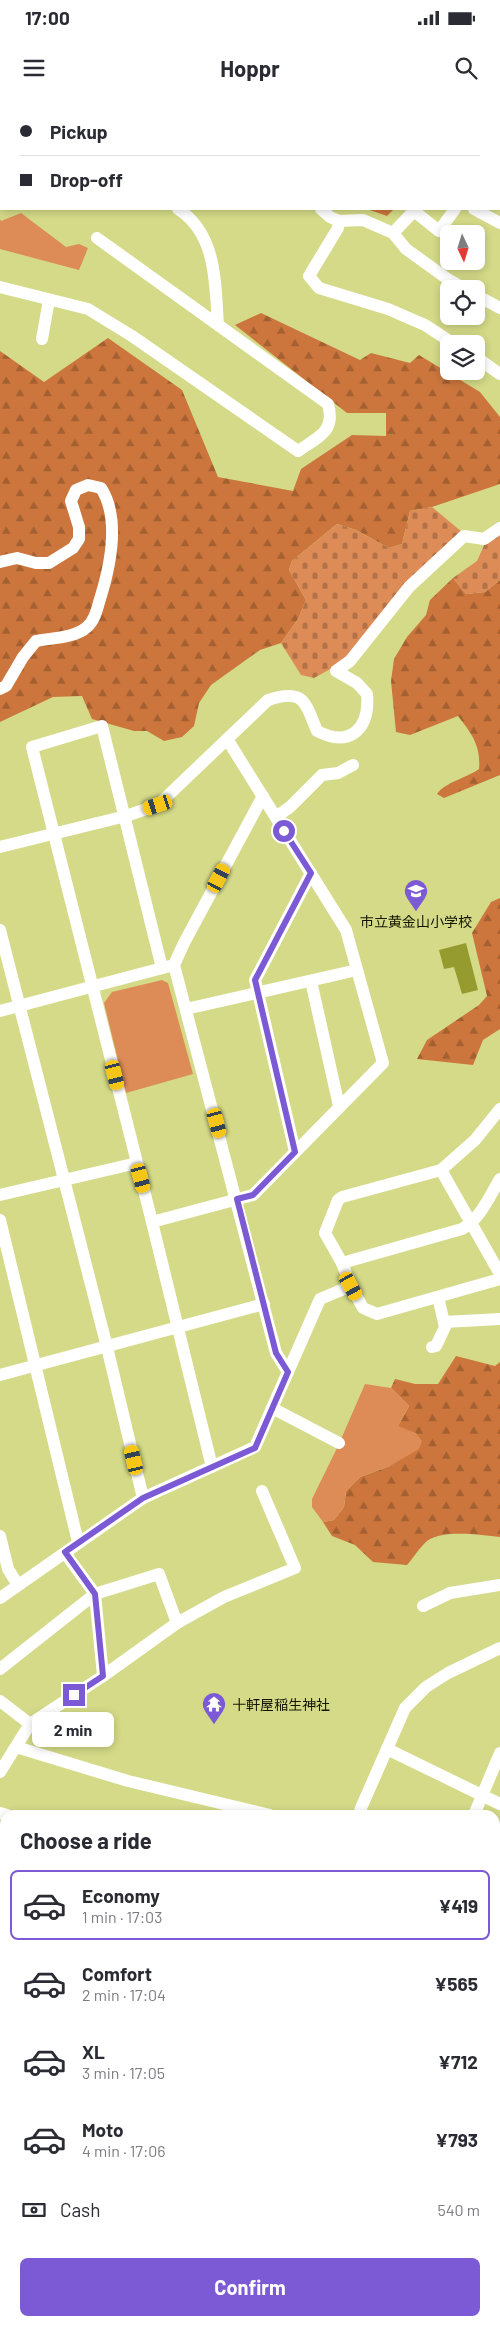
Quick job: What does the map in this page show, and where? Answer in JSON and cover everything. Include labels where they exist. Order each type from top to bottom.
[{"type":"street","points":[[179,210],[205,236],[215,274],[218,325]]},
{"type":"street","points":[[323,210],[330,217],[339,221],[363,220],[393,233],[406,248],[449,280]]},
{"type":"street","points":[[393,233],[414,210],[439,231],[454,210]]},
{"type":"street","points":[[476,210],[500,223]]},
{"type":"street","points":[[339,221],[338,228],[308,276],[318,288],[388,309],[424,325],[440,335]]},
{"type":"street","points":[[0,287],[88,310],[125,331],[298,451],[328,429],[332,417],[328,404],[97,238]]},
{"type":"street","points":[[42,339],[49,300]]},
{"type":"street","points":[[485,300],[500,308]]},
{"type":"street","points":[[485,363],[500,374]]},
{"type":"street","points":[[0,562],[17,558],[36,563],[50,563],[73,548],[79,539],[79,527],[71,501],[76,490],[88,485],[101,488],[108,498],[112,539],[108,573],[94,618],[87,627],[76,634],[36,641],[23,657],[6,686],[0,689]]},
{"type":"street","points":[[0,848],[126,816],[158,805],[268,700],[283,695],[298,697],[309,707],[317,731],[327,736],[341,738],[353,735],[362,727],[366,716],[367,694],[358,683],[336,671],[350,661],[409,587],[464,536],[484,539],[500,528]]},
{"type":"street","points":[[212,1467],[32,748],[102,726],[168,967],[186,1009],[276,1353],[288,1372]]},
{"type":"street","points":[[152,1222],[253,1195],[383,1063],[346,930],[227,739]]},
{"type":"street","points":[[276,817],[290,808],[322,775],[338,773],[353,766]]},
{"type":"street","points":[[0,1011],[168,967],[184,943],[263,796]]},
{"type":"street","points":[[295,1152],[255,980],[311,873]]},
{"type":"street","points":[[0,930],[21,1005],[143,1498]]},
{"type":"street","points":[[186,1009],[357,970]]},
{"type":"street","points":[[311,981],[339,1106]]},
{"type":"street","points":[[500,1109],[475,1140],[441,1170],[342,1197],[338,1200],[325,1234],[342,1263],[351,1286],[363,1308],[377,1314],[500,1279]]},
{"type":"street","points":[[0,1195],[137,1164]]},
{"type":"street","points":[[441,1170],[500,1274]]},
{"type":"street","points":[[342,1263],[471,1224],[480,1213],[500,1179]]},
{"type":"street","points":[[0,1220],[78,1542]]},
{"type":"street","points":[[0,1598],[143,1498],[255,1448],[320,1299],[351,1286]]},
{"type":"street","points":[[432,1347],[436,1346],[441,1338],[444,1322],[438,1297]]},
{"type":"street","points":[[0,1374],[264,1304]]},
{"type":"street","points":[[444,1322],[500,1319]]},
{"type":"street","points":[[272,1408],[339,1443]]},
{"type":"street","points":[[0,1772],[30,1724],[103,1676],[177,1623],[224,1597],[295,1568],[262,1491]]},
{"type":"street","points":[[0,1536],[8,1569],[18,1585]]},
{"type":"street","points":[[65,1552],[95,1594],[103,1676]]},
{"type":"street","points":[[0,1669],[95,1594],[159,1574],[177,1623]]},
{"type":"street","points":[[423,1606],[450,1593],[500,1585]]},
{"type":"street","points":[[361,1810],[405,1708],[426,1687],[448,1673],[500,1648]]},
{"type":"street","points":[[0,1701],[30,1724]]},
{"type":"street","points":[[16,1747],[128,1781],[249,1810]]},
{"type":"street","points":[[387,1749],[500,1804]]},
{"type":"street","points":[[476,1810],[500,1754]]},
{"type":"green space","points":[[370,210],[393,210],[387,216]]},
{"type":"green space","points":[[21,213],[66,247],[79,244],[88,248],[79,270],[0,249],[0,219],[1,221]]},
{"type":"green space","points":[[261,313],[360,360],[371,353],[410,363],[419,355],[440,368],[440,380],[460,380],[480,392],[500,417],[500,484],[432,507],[410,511],[402,544],[389,548],[356,530],[337,524],[292,561],[289,570],[306,600],[298,619],[281,643],[260,650],[211,685],[199,703],[194,726],[182,737],[164,741],[147,731],[134,731],[92,719],[82,696],[53,697],[0,722],[0,351],[44,382],[108,338],[182,390],[218,477],[293,491],[301,469],[352,435],[386,436],[386,413],[347,413],[235,325]]},
{"type":"green space","points":[[432,507],[462,532],[345,661],[314,678],[301,675],[281,643],[298,619],[306,600],[289,570],[292,561],[337,524],[356,530],[389,548],[402,544],[410,511]]},
{"type":"green space","points":[[500,531],[500,580],[485,592],[466,594],[453,578],[477,561],[486,541]]},
{"type":"green space","points":[[453,578],[466,594],[485,592],[500,580],[500,775],[444,798],[437,794],[440,790],[479,769],[479,754],[475,741],[458,716],[410,735],[396,732],[391,681],[394,659],[407,637],[426,615],[430,600]]},
{"type":"green space","points":[[500,898],[500,1029],[483,1040],[473,1065],[417,1059],[427,1040],[479,1005],[487,996],[472,933],[491,902]]},
{"type":"green space","points":[[162,980],[168,983],[193,1074],[126,1093],[104,1003],[112,992]]},
{"type":"green space","points":[[456,1356],[495,1366],[500,1362],[500,1537],[473,1534],[443,1535],[427,1541],[407,1565],[373,1562],[355,1545],[332,1536],[323,1522],[334,1520],[344,1507],[346,1491],[360,1477],[390,1466],[398,1426],[409,1406],[391,1388],[395,1379],[415,1384],[438,1384]]},
{"type":"green space","points":[[365,1384],[391,1388],[409,1406],[398,1426],[416,1433],[422,1441],[419,1449],[390,1466],[360,1477],[346,1491],[344,1507],[334,1520],[323,1522],[312,1507],[312,1499]]},
{"type":"shaded area","points":[[466,943],[478,990],[462,994],[454,967],[444,969],[439,950]]},
{"type":"place","name":"市立黄金山小学校","points":[[416,912]]},
{"type":"place","name":"十軒屋稲生神社","points":[[214,1725]]},
{"type":"route","points":[[74,1695],[103,1676],[95,1594],[65,1552],[143,1498],[255,1448],[288,1372],[276,1353],[237,1199],[253,1195],[295,1152],[255,980],[311,873],[284,831]]}]
